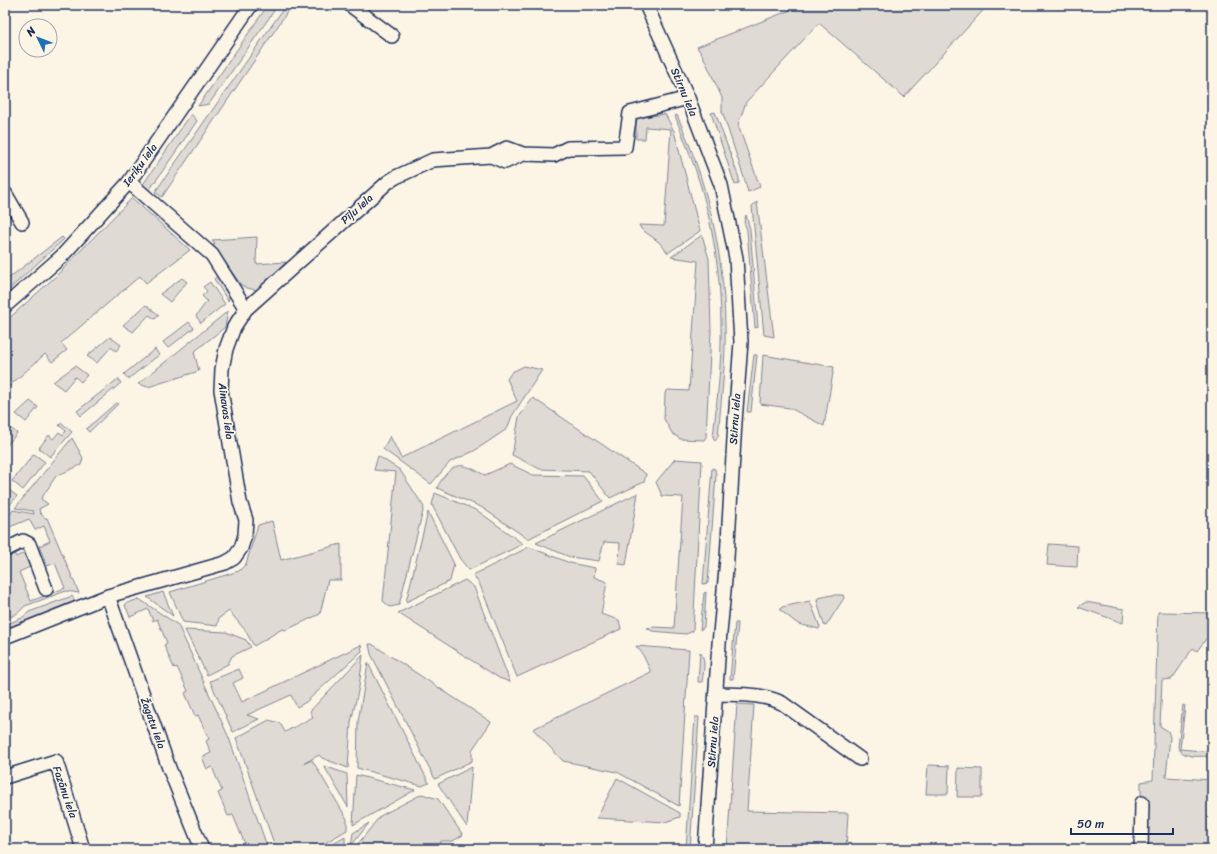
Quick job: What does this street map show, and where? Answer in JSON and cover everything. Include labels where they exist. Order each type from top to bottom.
[{"type":"street","name":"Ieriķu iela","points":[[5,306],[61,257],[129,182],[251,5]]},
{"type":"street","points":[[350,5],[392,36]]},
{"type":"street","name":"Stirnu iela","points":[[646,5],[688,98],[721,185],[736,258],[741,342],[734,422],[727,558],[705,849]]},
{"type":"street","name":"Pīļu iela","points":[[246,309],[376,193],[396,177],[433,160],[490,156],[505,162],[523,154],[554,155],[568,148],[625,147],[630,113],[688,98]]},
{"type":"street","points":[[129,182],[212,255],[246,309]]},
{"type":"street","points":[[5,193],[22,222]]},
{"type":"street","name":"Ainavas iela","points":[[108,596],[225,563],[234,558],[241,548],[246,520],[240,502],[222,390],[222,369],[226,349],[234,327],[246,309]]},
{"type":"street","points":[[5,550],[24,541],[29,544],[46,589]]},
{"type":"street","points":[[5,636],[108,596]]},
{"type":"street","name":"Žagatu iela","points":[[108,596],[169,768],[202,849]]},
{"type":"street","points":[[716,694],[758,695],[782,703],[860,759]]},
{"type":"street","name":"Fazānu iela","points":[[5,777],[56,761],[84,849]]},
{"type":"street","points":[[1141,849],[1142,803]]},
{"type":"shaded area","points":[[268,5],[278,5],[209,104],[198,106]]},
{"type":"shaded area","points":[[286,5],[292,5],[162,197],[155,192]]},
{"type":"shaded area","points":[[803,5],[988,5],[904,97],[819,23],[746,102],[738,125],[760,187],[748,192],[722,111],[722,98],[704,58],[697,47]]},
{"type":"shaded area","points":[[715,112],[739,178],[739,183],[735,185],[711,113]]},
{"type":"shaded area","points":[[191,114],[197,121],[148,192],[142,186]]},
{"type":"shaded area","points":[[665,114],[674,131],[700,231],[668,253],[659,242],[641,229],[639,225],[664,226],[671,129],[646,127],[645,139],[636,139],[636,118]]},
{"type":"shaded area","points":[[677,115],[688,140],[705,192],[712,218],[721,271],[724,298],[725,353],[718,437],[715,441],[713,437],[721,353],[721,307],[716,255],[706,204],[689,151],[675,116]]},
{"type":"shaded area","points":[[132,198],[190,250],[146,283],[140,276],[61,343],[67,350],[52,362],[45,354],[5,390],[5,322],[55,277]]},
{"type":"shaded area","points":[[757,202],[774,337],[764,335],[752,206]]},
{"type":"shaded area","points":[[746,215],[750,229],[758,327],[755,328],[747,230],[744,222]]},
{"type":"shaded area","points":[[702,235],[709,259],[711,331],[706,437],[704,440],[680,439],[672,433],[664,419],[665,393],[668,390],[689,391],[698,261],[671,257]]},
{"type":"shaded area","points":[[62,237],[64,239],[5,293],[5,281]]},
{"type":"shaded area","points":[[257,237],[256,264],[286,262],[257,290],[241,285],[213,245],[215,243],[212,240]]},
{"type":"shaded area","points":[[221,274],[229,290],[228,301],[214,279]]},
{"type":"shaded area","points":[[182,278],[187,282],[170,302],[160,294]]},
{"type":"shaded area","points":[[210,282],[225,304],[201,323],[196,316],[207,301],[202,296],[207,291],[203,287]]},
{"type":"shaded area","points":[[146,305],[159,315],[155,319],[149,315],[133,332],[123,325]]},
{"type":"shaded area","points":[[228,311],[225,327],[194,352],[199,371],[148,387],[138,384]]},
{"type":"shaded area","points":[[189,322],[194,328],[168,348],[163,342]]},
{"type":"shaded area","points":[[110,337],[121,345],[116,351],[111,347],[97,363],[87,356]]},
{"type":"shaded area","points":[[155,349],[159,355],[128,379],[124,374]]},
{"type":"shaded area","points":[[754,355],[757,355],[751,412],[747,412]]},
{"type":"shaded area","points":[[763,355],[834,367],[824,426],[790,408],[760,404]]},
{"type":"shaded area","points":[[75,366],[87,375],[81,382],[75,377],[64,390],[53,382]]},
{"type":"shaded area","points":[[524,366],[542,370],[512,416],[507,429],[474,451],[450,462],[431,484],[383,449],[390,436],[401,458],[517,401],[507,379],[512,372]]},
{"type":"shaded area","points":[[118,379],[121,383],[81,416],[77,411]]},
{"type":"shaded area","points":[[533,398],[646,474],[644,482],[610,498],[589,471],[540,469],[512,455],[519,417]]},
{"type":"shaded area","points":[[30,401],[38,407],[26,422],[16,414]]},
{"type":"shaded area","points":[[116,403],[118,404],[89,432],[86,429]]},
{"type":"shaded area","points":[[62,423],[72,432],[50,457],[39,448],[49,435],[53,439],[59,432],[63,435],[66,431],[59,425]]},
{"type":"shaded area","points":[[6,425],[17,433],[5,448],[5,426]]},
{"type":"shaded area","points":[[72,438],[83,458],[81,465],[56,476],[41,499],[48,504],[39,509],[40,513],[47,518],[79,593],[66,591],[25,606],[18,613],[10,617],[7,608],[5,608],[5,557],[14,553],[16,557],[24,553],[30,567],[19,572],[31,601],[65,588],[55,563],[47,566],[39,546],[50,541],[44,526],[35,530],[29,519],[5,529],[5,522],[13,510],[34,514],[33,511],[15,508]]},
{"type":"shaded area","points":[[34,454],[45,462],[23,490],[12,481]]},
{"type":"shaded area","points":[[378,456],[400,470],[424,507],[399,605],[390,607],[383,601],[396,472],[374,470]]},
{"type":"shaded area","points":[[675,459],[702,461],[693,631],[686,634],[652,631],[647,628],[674,628],[683,497],[662,496],[656,482]]},
{"type":"shaded area","points":[[510,464],[533,475],[583,476],[603,501],[528,539],[481,507],[437,488],[444,476],[455,467],[460,466],[472,468],[485,475]]},
{"type":"shaded area","points":[[712,468],[715,469],[716,475],[708,583],[703,584]]},
{"type":"shaded area","points":[[6,488],[17,496],[5,511],[5,489]]},
{"type":"shaded area","points":[[435,493],[478,511],[523,544],[469,570],[460,559],[432,505]]},
{"type":"shaded area","points":[[638,493],[626,565],[619,564],[620,543],[604,542],[599,561],[570,557],[536,543]]},
{"type":"shaded area","points":[[428,512],[454,564],[450,581],[406,602]]},
{"type":"shaded area","points":[[272,521],[281,560],[341,544],[341,580],[328,580],[320,614],[286,630],[282,629],[254,646],[245,630],[229,611],[219,618],[217,626],[183,622],[170,592],[239,571],[246,564],[258,525]]},
{"type":"shaded area","points":[[1049,544],[1078,546],[1077,567],[1047,565]]},
{"type":"shaded area","points":[[529,547],[570,563],[595,568],[594,577],[607,582],[601,614],[619,620],[621,629],[517,677],[480,585],[473,575]]},
{"type":"shaded area","points":[[465,580],[474,587],[510,682],[499,678],[398,613]]},
{"type":"shaded area","points":[[163,592],[173,616],[147,597]]},
{"type":"shaded area","points":[[706,592],[704,627],[700,630],[704,593]]},
{"type":"shaded area","points":[[832,595],[843,595],[844,598],[826,626],[824,625],[817,601],[818,598]]},
{"type":"shaded area","points":[[72,596],[75,601],[5,628],[5,625],[22,618],[29,612]]},
{"type":"shaded area","points":[[139,599],[178,625],[229,738],[268,849],[247,849],[233,815],[228,816],[218,793],[222,791],[212,767],[207,769],[202,757],[211,753],[206,741],[209,739],[198,715],[195,716],[185,693],[188,691],[177,667],[174,668],[164,645],[167,643],[157,619],[153,621],[148,609],[130,617],[125,605]]},
{"type":"shaded area","points":[[810,601],[820,627],[819,629],[798,624],[780,610],[782,607]]},
{"type":"shaded area","points":[[1086,602],[1124,609],[1123,623],[1078,607]]},
{"type":"shaded area","points":[[1158,612],[1212,613],[1212,631],[1197,651],[1193,648],[1172,679],[1162,680],[1160,726],[1168,731],[1170,737],[1166,777],[1212,780],[1212,849],[1147,849],[1146,798],[1141,795],[1141,782],[1153,780]]},
{"type":"shaded area","points":[[735,623],[738,623],[733,679],[730,679]]},
{"type":"shaded area","points":[[185,630],[226,632],[246,640],[251,647],[232,656],[228,664],[207,675]]},
{"type":"shaded area","points":[[369,644],[372,644],[491,722],[472,750],[472,761],[435,779],[371,654]]},
{"type":"shaded area","points":[[361,645],[362,651],[306,702],[297,707],[291,695],[247,715],[259,719],[233,732],[210,681],[239,669],[243,678],[233,683],[242,702]]},
{"type":"shaded area","points":[[636,646],[689,650],[679,806],[617,772],[563,761],[533,729],[651,672],[642,653]]},
{"type":"shaded area","points":[[700,652],[704,667],[702,682],[698,682]]},
{"type":"shaded area","points":[[363,655],[359,687],[351,722],[348,768],[322,758],[319,755],[303,764],[312,760],[347,819],[347,830],[315,849],[276,849],[236,738],[269,720],[280,723],[285,732],[313,717],[310,711]]},
{"type":"shaded area","points":[[368,663],[429,783],[422,786],[357,768],[358,722]]},
{"type":"shaded area","points":[[737,704],[754,705],[747,811],[848,813],[846,849],[727,849]]},
{"type":"shaded area","points":[[1183,705],[1185,706],[1180,749],[1212,752],[1212,756],[1188,755],[1180,751],[1178,747]]},
{"type":"shaded area","points":[[695,717],[699,717],[690,849],[686,849]]},
{"type":"shaded area","points":[[928,765],[949,766],[948,794],[926,794]]},
{"type":"shaded area","points":[[324,766],[347,774],[348,807]]},
{"type":"shaded area","points":[[472,767],[467,827],[438,784]]},
{"type":"shaded area","points":[[958,768],[982,769],[982,797],[957,797]]},
{"type":"shaded area","points":[[356,775],[415,790],[353,825]]},
{"type":"shaded area","points":[[617,778],[680,813],[680,817],[665,822],[597,818]]},
{"type":"shaded area","points":[[422,794],[438,799],[463,835],[453,841],[441,841],[439,849],[354,849],[380,816]]},
{"type":"shaded area","points":[[369,823],[351,846],[353,833]]},
{"type":"shaded area","points":[[345,837],[345,849],[325,849]]}]
